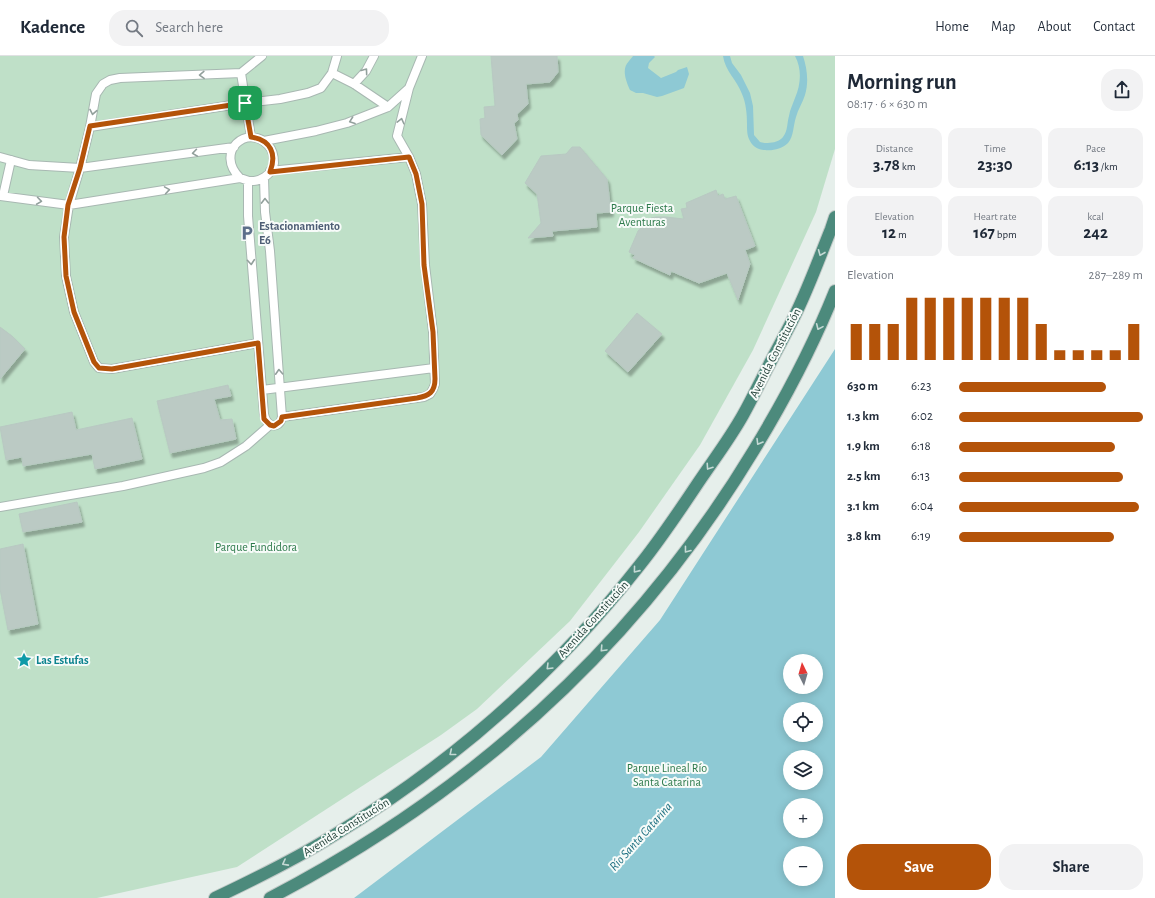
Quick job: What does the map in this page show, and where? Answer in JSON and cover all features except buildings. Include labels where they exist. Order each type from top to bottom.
[{"type":"highway","name":"Avenida Constitución","points":[[215,898],[292,860],[370,813],[407,788],[443,761],[496,716],[548,669],[580,636],[640,565],[668,528],[742,416],[797,311],[835,216]]},
{"type":"highway","name":"Avenida Constitución","points":[[270,898],[305,880],[385,832],[462,777],[534,717],[601,652],[632,617],[691,544],[744,467],[791,385],[812,343],[835,291]]},
{"type":"lane","points":[[258,343],[112,369],[99,368],[94,362],[74,312],[66,276],[64,237],[68,205],[80,168],[96,94],[103,84],[110,80],[126,77],[241,73],[262,56]]},
{"type":"lane","points":[[90,126],[280,99],[308,93],[321,88],[332,73],[337,56]]},
{"type":"lane","points":[[354,84],[366,71],[374,56]]},
{"type":"lane","points":[[282,417],[424,397],[430,394],[435,384],[433,332],[424,265],[422,204],[416,174],[409,157],[397,136],[409,88],[422,56]]},
{"type":"lane","points":[[241,73],[251,137]]},
{"type":"lane","points":[[332,73],[354,84],[388,107]]},
{"type":"lane","points":[[264,141],[348,123],[388,107],[409,88]]},
{"type":"lane","points":[[251,137],[264,141],[270,147],[274,164],[267,175],[265,212],[270,251],[282,417],[279,424],[274,426],[270,425],[264,419],[244,179],[234,172],[230,164],[230,155],[234,147],[240,141],[251,137]]},
{"type":"lane","points":[[0,157],[29,165],[80,168],[234,147]]},
{"type":"lane","points":[[11,160],[1,196],[68,205],[244,179],[256,181],[267,175],[409,157]]},
{"type":"lane","points":[[262,390],[434,368]]},
{"type":"lane","points":[[0,507],[123,486],[204,468],[220,462],[246,446],[270,425]]},
{"type":"green space","name":"Parque Fundidora","points":[[0,56],[835,56],[835,149],[816,212],[753,350],[700,445],[639,532],[570,621],[477,709],[441,735],[237,867],[97,898],[0,898]]},
{"type":"water","points":[[633,56],[654,56],[655,57],[649,63],[648,68],[661,78],[687,67],[689,74],[684,88],[657,97],[643,93],[636,93],[630,90],[626,79],[625,68]]},
{"type":"water","points":[[723,56],[730,56],[732,63],[741,75],[750,93],[753,106],[754,135],[760,142],[766,143],[778,141],[786,132],[790,111],[797,93],[800,77],[799,66],[795,56],[803,56],[806,65],[807,85],[791,137],[786,145],[774,150],[763,150],[758,149],[751,143],[747,131],[746,112],[743,97],[740,89],[726,66]]},
{"type":"water","name":"Río Santa Catarina","points":[[835,349],[835,898],[354,898],[541,757],[660,620]]},
{"type":"place","name":"Estacionamiento E6","points":[[247,233]]},
{"type":"place","name":"Las Estufas","points":[[24,660]]},
{"type":"route","points":[[245,103],[251,137],[264,141],[270,147],[273,155],[274,164],[270,172],[409,157],[416,174],[422,204],[424,265],[433,332],[435,379],[435,384],[430,394],[424,397],[282,417],[279,424],[274,426],[270,425],[264,419],[258,343],[112,369],[99,368],[94,362],[74,312],[66,276],[64,237],[68,205],[80,168],[90,126],[245,103]]},
{"type":"park label","name":"Parque Fiesta Aventuras","points":[[642,215]]},
{"type":"park label","name":"Parque Lineal Río Santa Catarina","points":[[667,775]]}]
